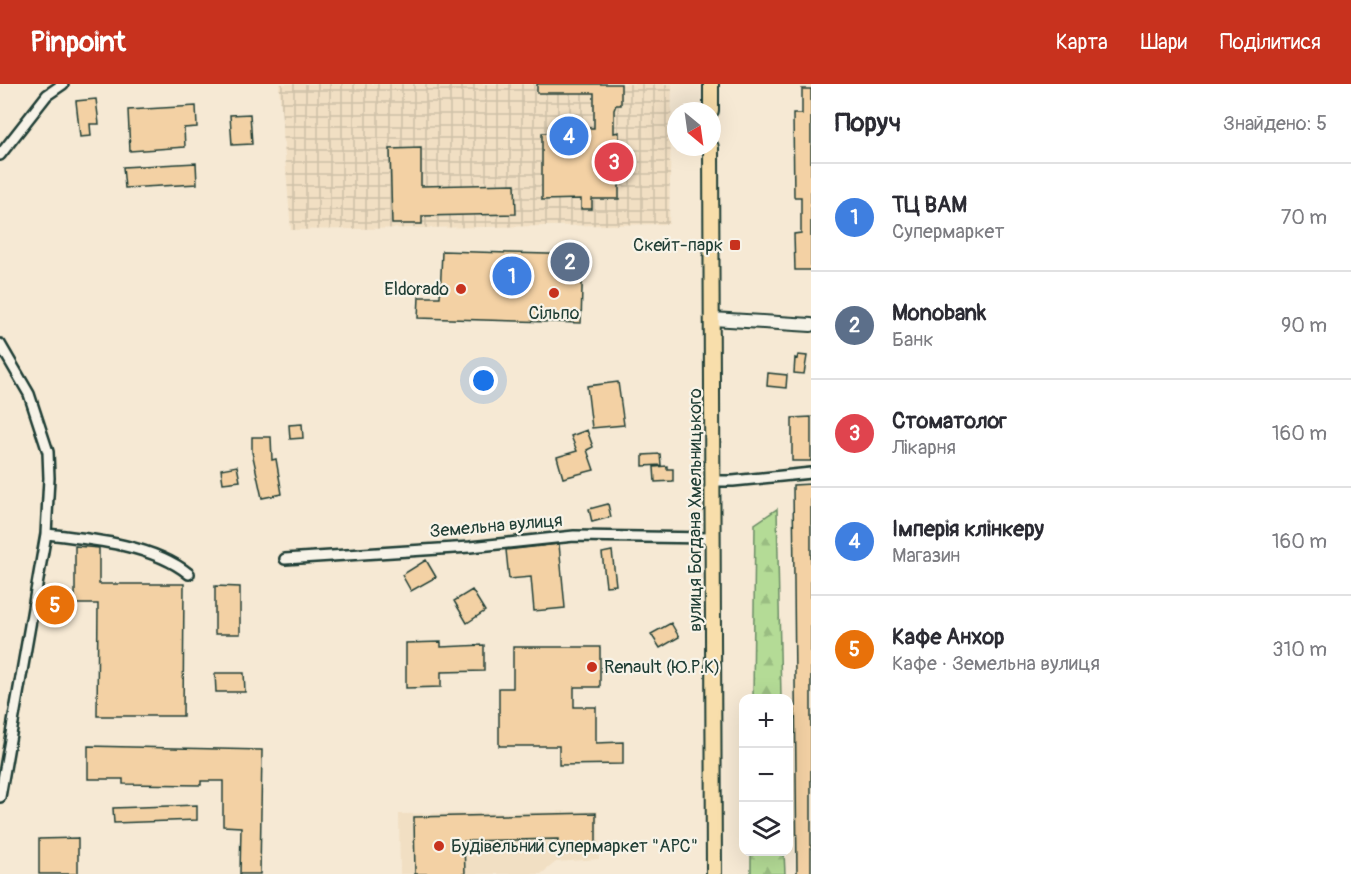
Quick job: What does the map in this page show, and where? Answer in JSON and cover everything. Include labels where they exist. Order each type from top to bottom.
[{"type":"main road","points":[[711,84],[711,102]]},
{"type":"main road","name":"вулиця Богдана Хмельницького","points":[[711,156],[714,874]]},
{"type":"main road","points":[[712,319],[811,326]]},
{"type":"street","points":[[0,155],[47,95],[63,84]]},
{"type":"street","points":[[0,344],[29,394],[48,452],[49,478],[46,534],[0,797]]},
{"type":"street","points":[[711,481],[811,473]]},
{"type":"street","points":[[46,534],[101,540],[130,548],[178,565],[189,574]]},
{"type":"street","name":"Земельна вулиця","points":[[285,559],[470,547],[574,536],[711,538]]},
{"type":"shaded area","points":[[279,84],[672,84],[672,102],[667,102],[667,156],[670,156],[669,224],[291,230]]},
{"type":"shaded area","name":"Будівельний супермаркет \"АРС\"","points":[[598,811],[599,859],[556,862],[541,874],[400,874],[399,814]]},
{"type":"green space","points":[[777,509],[781,694],[753,694],[755,524]]},
{"type":"green space","points":[[751,856],[784,856],[785,874],[751,874]]},
{"type":"building","points":[[537,84],[621,84],[621,105],[616,105],[614,110],[614,133],[619,132],[619,199],[592,199],[592,209],[581,209],[581,199],[542,200],[542,133],[581,133],[581,128],[594,128],[594,93],[537,93]]},
{"type":"building","points":[[802,89],[811,89],[811,270],[795,270],[794,234],[801,233],[801,197],[794,197],[793,114],[802,114]]},
{"type":"building","points":[[96,99],[99,124],[90,124],[91,136],[80,137],[76,101]]},
{"type":"building","points":[[196,106],[197,127],[184,128],[185,147],[130,151],[128,110]]},
{"type":"building","points":[[250,114],[252,144],[232,145],[230,115]]},
{"type":"building","points":[[421,148],[421,186],[515,184],[516,214],[422,216],[422,224],[392,224],[390,149]]},
{"type":"building","points":[[196,163],[197,184],[125,188],[123,167]]},
{"type":"building","points":[[442,251],[583,255],[581,323],[418,318],[419,297],[440,297]]},
{"type":"building","points":[[798,355],[807,356],[804,374],[794,373],[795,358],[797,359]]},
{"type":"building","points":[[768,373],[787,375],[786,388],[767,386]]},
{"type":"building","points":[[618,382],[624,425],[592,428],[587,386]]},
{"type":"building","points":[[811,417],[811,461],[792,461],[792,418]]},
{"type":"building","points":[[302,424],[303,438],[290,439],[289,425]]},
{"type":"building","points":[[587,430],[593,447],[587,450],[594,470],[563,478],[557,457],[577,451],[571,436]]},
{"type":"building","points":[[252,437],[271,437],[272,460],[276,459],[282,494],[262,498],[252,452]]},
{"type":"building","points":[[660,454],[661,465],[643,466],[643,455]]},
{"type":"building","points":[[237,466],[240,481],[223,483],[221,469]]},
{"type":"building","points":[[667,466],[667,469],[673,469],[673,481],[655,482],[654,467]]},
{"type":"building","points":[[811,484],[811,874],[797,874],[793,485]]},
{"type":"building","points":[[608,504],[611,517],[592,522],[589,509]]},
{"type":"building","points":[[559,544],[565,608],[534,611],[531,577],[509,579],[506,550]]},
{"type":"building","points":[[75,546],[99,548],[99,584],[184,584],[183,716],[97,716],[98,604],[75,604]]},
{"type":"building","points":[[612,551],[616,585],[606,586],[602,553]]},
{"type":"building","points":[[426,560],[436,577],[411,591],[402,575]]},
{"type":"building","points":[[215,586],[240,587],[240,634],[215,634]]},
{"type":"building","points":[[472,590],[485,611],[467,623],[454,601]]},
{"type":"building","points":[[671,623],[679,637],[660,648],[651,634]]},
{"type":"building","points":[[441,642],[441,647],[484,645],[484,671],[441,672],[441,687],[406,688],[406,643]]},
{"type":"building","points":[[513,647],[600,647],[600,687],[574,687],[574,707],[596,707],[596,743],[623,742],[623,764],[559,765],[559,746],[499,746],[499,688],[513,688]]},
{"type":"building","points":[[215,673],[244,673],[245,692],[216,692]]},
{"type":"building","points":[[88,746],[262,750],[260,874],[240,874],[241,827],[223,826],[223,781],[201,781],[201,785],[123,784],[123,779],[88,779]]},
{"type":"building","points":[[197,805],[197,820],[114,823],[113,808]]},
{"type":"building","name":"Будівельний супермаркет \"АРС\"","points":[[596,813],[596,852],[558,853],[558,839],[464,841],[465,874],[415,874],[414,817]]},
{"type":"building","points":[[78,838],[78,874],[39,874],[39,839]]},
{"type":"place","name":"Імперія клінкеру","points":[[569,136]]},
{"type":"place","name":"Стоматолог","points":[[614,162]]},
{"type":"place","name":"Скейт-парк","points":[[735,245]]},
{"type":"place","name":"Monobank","points":[[570,262]]},
{"type":"place","name":"ТЦ ВАМ","points":[[512,276]]},
{"type":"place","name":"Eldorado","points":[[461,289]]},
{"type":"place","name":"Сільпо","points":[[554,293]]},
{"type":"place","name":"Кафе Анхор","points":[[55,605]]},
{"type":"place","name":"Renault (Ю.Р.К)","points":[[592,667]]},
{"type":"place","name":"Будівельний супермаркет \"АРС\"","points":[[439,846]]}]
